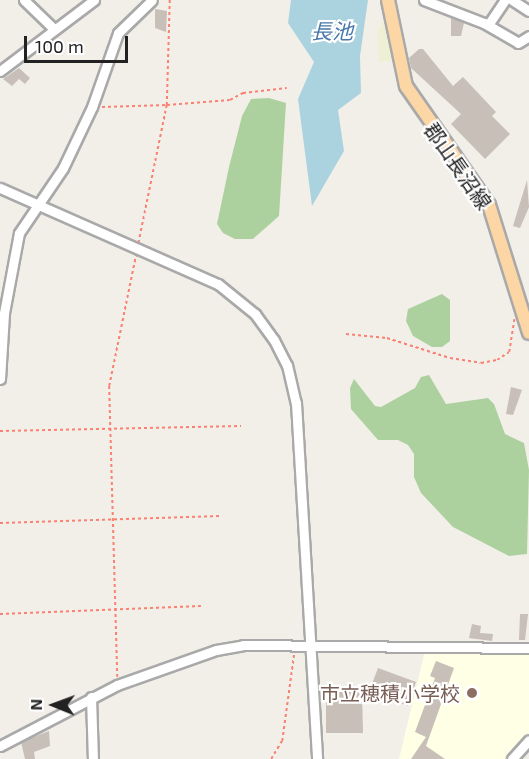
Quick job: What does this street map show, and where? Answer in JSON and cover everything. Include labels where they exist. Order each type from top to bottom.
[{"type":"main road","name":"郡山長沼線","points":[[388,0],[406,86],[489,205],[529,333]]},
{"type":"street","points":[[24,0],[54,29]]},
{"type":"street","points":[[0,70],[94,0]]},
{"type":"street","points":[[0,379],[12,257],[19,234],[36,205],[63,168],[92,107],[118,33],[152,0]]},
{"type":"street","points":[[424,0],[488,25],[518,43],[529,36]]},
{"type":"street","points":[[488,25],[505,0]]},
{"type":"street","points":[[512,0],[529,12]]},
{"type":"street","points":[[0,188],[218,284],[241,301],[262,322],[287,365],[297,419],[317,759]]},
{"type":"street","points":[[0,746],[90,696],[216,650],[243,645],[529,648]]},
{"type":"street","points":[[90,696],[93,759]]},
{"type":"street","points":[[512,759],[529,740]]},
{"type":"path","points":[[117,685],[109,428],[110,380],[167,105],[170,0]]},
{"type":"path","points":[[92,107],[167,105],[230,100],[248,92],[287,88]]},
{"type":"path","points":[[346,334],[387,338],[450,358],[481,363],[497,360],[509,352],[513,321],[522,315]]},
{"type":"path","points":[[0,431],[241,426]]},
{"type":"path","points":[[0,523],[220,516]]},
{"type":"path","points":[[0,614],[201,606]]},
{"type":"path","points":[[271,759],[282,741],[294,646]]},
{"type":"shaded area","points":[[385,18],[393,61],[379,62],[377,32]]},
{"type":"shaded area","name":"市立穂積小学校","points":[[425,651],[529,652],[529,734],[506,759],[399,759]]},
{"type":"green space","points":[[269,98],[286,103],[279,216],[253,239],[235,239],[223,233],[217,224],[229,167],[242,116],[251,99]]},
{"type":"green space","points":[[442,294],[450,300],[450,341],[442,347],[432,347],[413,336],[406,321],[408,309]]},
{"type":"green space","points":[[429,375],[446,404],[488,398],[494,404],[505,434],[524,443],[529,470],[527,554],[509,556],[453,527],[421,493],[414,477],[414,454],[408,445],[398,440],[378,440],[351,409],[350,388],[354,379],[375,406],[381,407],[415,388],[421,377]]},
{"type":"water","name":"長池","points":[[291,0],[368,0],[360,56],[361,93],[338,110],[344,151],[312,206],[298,99],[314,62],[288,23]]},
{"type":"building","points":[[155,9],[167,11],[166,32],[155,28]]},
{"type":"building","points":[[451,18],[464,23],[461,36],[451,36]]},
{"type":"building","points":[[419,49],[423,49],[453,86],[463,77],[496,112],[492,116],[510,134],[485,159],[451,124],[461,114],[411,68],[409,58]]},
{"type":"building","points":[[19,68],[30,78],[25,84],[19,79],[12,86],[3,79]]},
{"type":"building","points":[[527,180],[529,207],[520,228],[513,226]]},
{"type":"building","points":[[511,387],[522,390],[513,415],[506,414]]},
{"type":"building","points":[[520,614],[528,614],[525,640],[519,640]]},
{"type":"building","points":[[472,624],[481,626],[480,633],[493,634],[492,641],[469,638]]},
{"type":"building","points":[[436,661],[454,668],[426,746],[445,759],[411,759],[426,737],[415,732],[435,678],[430,676]]},
{"type":"building","points":[[378,668],[416,682],[408,706],[369,692]]},
{"type":"building","points":[[326,692],[362,692],[363,733],[326,733]]},
{"type":"building","points":[[49,731],[50,746],[34,752],[35,759],[25,759],[21,742]]},
{"type":"place","name":"市立穂積小学校","points":[[472,693]]}]
